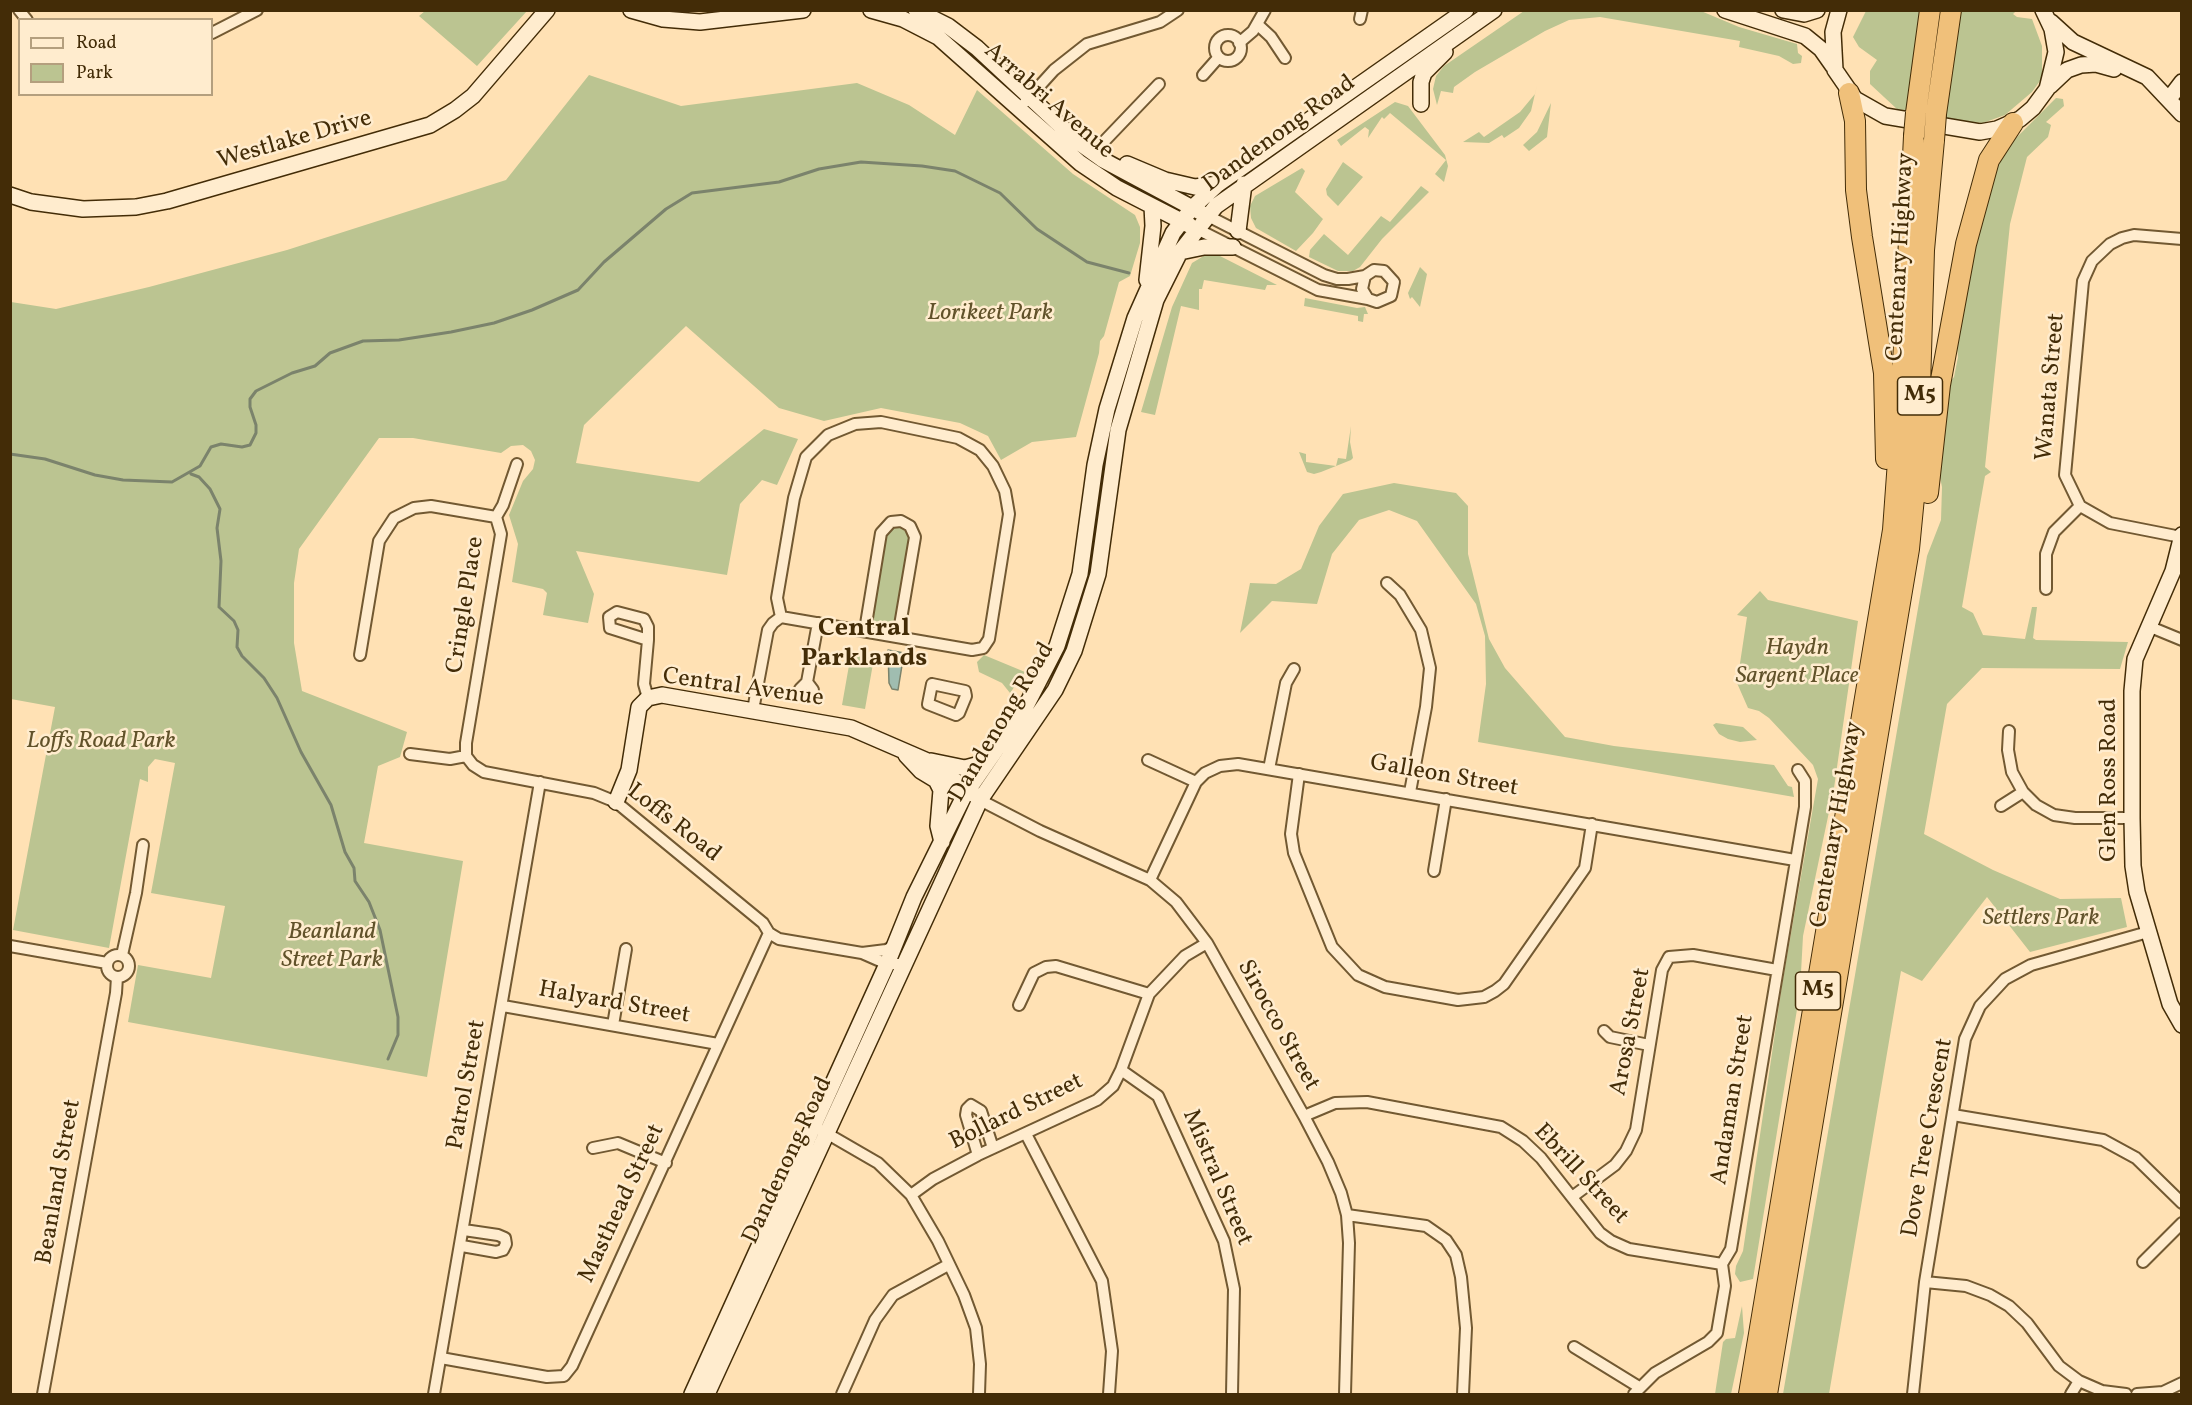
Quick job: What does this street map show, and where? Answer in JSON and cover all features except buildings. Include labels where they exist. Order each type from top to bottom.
[{"type":"highway","name":"Centenary Highway","points":[[1749,1395],[1885,587],[1897,479],[1914,136],[1930,10]]},
{"type":"highway","name":"Centenary Highway","points":[[1767,1395],[1909,549],[1918,456],[1924,250],[1936,114],[1951,10]]},
{"type":"highway","points":[[1848,93],[1855,121],[1856,190],[1860,225],[1884,373],[1886,435],[1878,564],[1885,587]]},
{"type":"highway","points":[[1893,650],[1903,642],[1915,583],[1924,528],[1940,385],[1966,244],[1989,160],[2013,123]]},
{"type":"main road","name":"Westlake Drive","points":[[10,195],[31,202],[82,209],[136,207],[167,201],[430,125],[473,96],[547,10]]},
{"type":"main road","points":[[631,10],[663,20],[700,22],[803,11]]},
{"type":"main road","name":"Arrabri Avenue","points":[[871,10],[903,19],[938,37],[1098,157],[1213,219]]},
{"type":"main road","name":"Arrabri Avenue","points":[[916,10],[955,32],[1089,170],[1117,188],[1197,229]]},
{"type":"main road","name":"Dandenong Road","points":[[692,1395],[903,964],[971,795],[987,762],[1025,708],[1050,662],[1068,619],[1080,574],[1100,435],[1135,318],[1181,221],[1218,184],[1466,10]]},
{"type":"main road","name":"Dandenong Road","points":[[707,1395],[820,1130],[914,897],[942,842],[971,795],[1055,690],[1074,651],[1098,574],[1118,430],[1156,300],[1180,252],[1197,229],[1213,219],[1216,206],[1244,184],[1494,10]]},
{"type":"main road","points":[[1725,10],[1750,15],[1805,36],[1821,49],[1848,93],[1864,107],[1897,119],[1980,132],[2013,123],[2033,108],[2047,89],[2074,67],[2096,64],[2112,68],[2165,97]]},
{"type":"main road","points":[[1782,10],[1804,14],[1817,10]]},
{"type":"main road","points":[[1835,70],[1833,32],[1839,10]]},
{"type":"main road","points":[[2045,14],[2056,52],[2047,89]]},
{"type":"main road","points":[[2045,14],[2067,38],[2142,74],[2181,114]]},
{"type":"main road","points":[[1421,104],[1421,82],[1424,73],[1442,58],[1453,39]]},
{"type":"main road","points":[[2165,97],[2181,82]]},
{"type":"main road","points":[[1098,157],[1122,162],[1165,180],[1194,187],[1218,184]]},
{"type":"main road","points":[[1238,231],[1244,184]]},
{"type":"main road","points":[[1147,289],[1153,225],[1152,206]]},
{"type":"main road","points":[[1180,252],[1204,247],[1233,247]]},
{"type":"main road","name":"Glen Ross Road","points":[[2181,536],[2173,572],[2135,659],[2132,818],[2133,866],[2137,892],[2170,1004],[2181,1025]]},
{"type":"main road","name":"Central Avenue","points":[[616,802],[629,770],[639,707],[648,698],[662,695],[851,728],[925,760],[965,768],[987,762]]},
{"type":"main road","name":"Central Avenue","points":[[902,751],[921,771],[971,795]]},
{"type":"main road","name":"Central Avenue","points":[[925,760],[971,795]]},
{"type":"main road","points":[[936,780],[941,790],[938,826],[942,842]]},
{"type":"street","points":[[213,32],[257,10]]},
{"type":"street","points":[[1024,103],[1054,70],[1087,44],[1160,22],[1178,10]]},
{"type":"street","points":[[1239,43],[1257,24],[1265,10]]},
{"type":"street","points":[[1257,24],[1271,37],[1285,58]]},
{"type":"street","points":[[1231,36],[1239,43],[1240,53],[1235,59],[1226,61],[1218,58],[1215,50],[1219,39],[1231,36]]},
{"type":"street","points":[[1203,75],[1218,58]]},
{"type":"street","points":[[1098,157],[1159,84]]},
{"type":"street","points":[[1197,229],[1318,290],[1377,302],[1387,300],[1394,287],[1391,277],[1384,271],[1374,270],[1365,276],[1348,279],[1337,279],[1324,275],[1213,219]]},
{"type":"street","name":"Wanata Street","points":[[2080,506],[2065,475],[2083,281],[2092,261],[2110,244],[2122,238],[2134,235],[2181,239]]},
{"type":"street","points":[[1365,276],[1362,289],[1368,299]]},
{"type":"street","points":[[753,710],[768,630],[773,622],[781,617],[972,650],[982,648],[989,639],[1009,514],[1005,491],[993,466],[980,450],[958,438],[881,422],[855,424],[828,435],[806,457],[794,498],[777,598],[781,617]]},
{"type":"street","name":"Cringle Place","points":[[466,756],[466,743],[501,534],[496,517],[503,505],[517,464]]},
{"type":"street","points":[[360,655],[379,541],[394,518],[414,508],[431,506],[496,517]]},
{"type":"street","points":[[2046,589],[2046,554],[2054,532],[2080,506],[2110,523],[2181,536]]},
{"type":"street","points":[[865,630],[881,533],[891,522],[901,521],[910,526],[915,537],[898,637]]},
{"type":"street","points":[[1387,583],[1400,595],[1421,630],[1430,668],[1426,707],[1410,792]]},
{"type":"street","points":[[807,687],[818,623]]},
{"type":"street","points":[[2148,626],[2181,640]]},
{"type":"street","points":[[648,640],[644,684],[648,698]]},
{"type":"street","points":[[1269,769],[1286,683],[1294,669]]},
{"type":"street","points":[[2009,731],[2008,750],[2012,772],[2023,792],[2036,805],[2054,814],[2075,818],[2132,818]]},
{"type":"street","points":[[410,754],[450,759],[466,756]]},
{"type":"street","name":"Loffs Road","points":[[466,756],[473,765],[484,772],[594,793],[616,802],[763,923],[769,933],[779,939],[862,953],[887,964],[903,964]]},
{"type":"street","points":[[1148,760],[1196,782],[1150,880]]},
{"type":"street","name":"Galleon Street","points":[[1196,782],[1205,773],[1220,766],[1238,764],[1796,860]]},
{"type":"street","name":"Andaman Street","points":[[1637,1391],[1655,1373],[1708,1342],[1717,1333],[1725,1286],[1722,1264],[1731,1248],[1806,795],[1805,781],[1798,770]]},
{"type":"street","points":[[1299,774],[1291,834],[1294,853],[1332,947],[1358,975],[1385,987],[1416,993],[1471,1000],[1484,998],[1504,984],[1585,868],[1592,824]]},
{"type":"street","name":"Patrol Street","points":[[434,1395],[462,1246],[540,782]]},
{"type":"street","points":[[2001,806],[2023,792]]},
{"type":"street","name":"Sirocco Street","points":[[971,795],[1040,831],[1150,880],[1181,908],[1207,943],[1328,1162],[1347,1215],[1349,1243],[1345,1395]]},
{"type":"street","points":[[1434,871],[1446,799]]},
{"type":"street","points":[[122,955],[136,893],[143,844]]},
{"type":"street","name":"Dove Tree Crescent","points":[[1912,1395],[1925,1282],[1965,1039],[1980,1006],[2005,979],[2031,965],[2148,932]]},
{"type":"street","name":"Masthead Street","points":[[441,1358],[547,1377],[564,1376],[572,1366],[769,933]]},
{"type":"street","name":"Bollard Street","points":[[911,1195],[933,1179],[978,1155],[1097,1100],[1113,1086],[1121,1070],[1149,994],[1185,956],[1207,943]]},
{"type":"street","points":[[10,946],[107,963]]},
{"type":"street","name":"Loffs Road","points":[[862,953],[895,946]]},
{"type":"street","points":[[613,1025],[626,949]]},
{"type":"street","points":[[122,955],[129,961],[129,969],[124,975],[117,977],[108,971],[107,963],[113,956],[122,955]]},
{"type":"street","name":"Arosa Street","points":[[1572,1197],[1615,1165],[1626,1151],[1635,1130],[1662,970],[1669,957],[1693,955],[1777,970]]},
{"type":"street","points":[[1018,1005],[1034,973],[1056,966],[1149,994]]},
{"type":"street","name":"Beanland Street","points":[[43,1395],[116,993],[117,977]]},
{"type":"street","name":"Halyard Street","points":[[503,1006],[718,1044]]},
{"type":"street","points":[[1604,1031],[1610,1037],[1649,1045]]},
{"type":"street","name":"Mistral Street","points":[[1121,1070],[1158,1096],[1224,1241],[1234,1289],[1232,1395]]},
{"type":"street","name":"Ebrill Street","points":[[1304,1116],[1335,1103],[1359,1102],[1501,1127],[1541,1158],[1600,1233],[1618,1246],[1722,1264]]},
{"type":"street","points":[[978,1155],[966,1115],[971,1106],[981,1111],[993,1148]]},
{"type":"street","points":[[1953,1114],[2103,1140],[2136,1158],[2181,1203]]},
{"type":"street","points":[[820,1130],[878,1163],[911,1195],[938,1241],[964,1295],[976,1328],[980,1364],[979,1395]]},
{"type":"street","points":[[1026,1134],[1102,1281],[1112,1351],[1109,1395]]},
{"type":"street","points":[[593,1148],[618,1143],[666,1163]]},
{"type":"street","points":[[1347,1215],[1426,1226],[1446,1240],[1456,1256],[1461,1277],[1466,1328],[1463,1395]]},
{"type":"street","points":[[2143,1262],[2181,1223]]},
{"type":"street","points":[[462,1246],[496,1252],[503,1250],[506,1244],[505,1238],[464,1230]]},
{"type":"street","points":[[842,1395],[875,1320],[893,1295],[948,1265]]},
{"type":"street","points":[[1925,1282],[1966,1286],[1990,1295],[2009,1306],[2027,1323],[2059,1366],[2079,1381],[2102,1391],[2126,1395]]},
{"type":"street","points":[[1574,1347],[1637,1391]]},
{"type":"street","points":[[2072,1395],[2079,1381]]},
{"type":"street","points":[[2138,1395],[2163,1392],[2181,1383]]},
{"type":"green space","points":[[425,11],[527,11],[477,66],[419,16]]},
{"type":"green space","points":[[1524,11],[1701,11],[1739,27],[1797,44],[1798,53],[1802,56],[1801,63],[1793,64],[1779,56],[1739,47],[1740,41],[1600,17],[1569,20],[1545,31],[1475,72],[1454,87],[1453,93],[1441,91],[1437,105],[1433,89],[1436,76],[1444,66]]},
{"type":"green space","points":[[1866,11],[1925,11],[1910,114],[1898,110],[1870,84],[1870,71],[1877,60],[1859,47],[1853,37]]},
{"type":"green space","points":[[1960,11],[2016,11],[2013,14],[2017,17],[2032,19],[2042,46],[2042,78],[2032,92],[2005,115],[1983,123],[1945,120]]},
{"type":"green space","points":[[589,75],[681,106],[857,83],[909,105],[955,135],[977,90],[1073,174],[1135,215],[1140,227],[1140,243],[1130,276],[1119,282],[1104,336],[1100,341],[1099,353],[1076,437],[1032,442],[1001,460],[988,436],[960,423],[881,408],[824,421],[779,408],[686,326],[584,425],[576,463],[699,482],[764,429],[798,439],[777,485],[762,480],[740,504],[727,575],[576,551],[594,594],[588,623],[543,615],[547,593],[543,589],[512,582],[518,544],[509,515],[523,481],[533,469],[535,460],[531,451],[523,445],[511,446],[501,453],[413,438],[379,438],[299,549],[294,583],[294,643],[302,691],[407,732],[400,757],[378,766],[364,843],[463,861],[427,1077],[128,1022],[138,965],[211,978],[225,906],[151,893],[175,763],[155,759],[148,767],[148,782],[140,779],[109,948],[13,930],[55,707],[11,699],[11,302],[56,309],[149,287],[287,250],[506,180]]},
{"type":"green space","points":[[1535,94],[1531,111],[1519,128],[1504,138],[1502,135],[1489,143],[1463,142],[1479,132],[1484,137],[1520,112]]},
{"type":"green space","name":"Settlers Park","points":[[2056,98],[2063,99],[2064,106],[2046,122],[2051,125],[2048,137],[2027,157],[2010,224],[1985,467],[1991,472],[1985,476],[1962,607],[1973,613],[1983,635],[2025,639],[2032,607],[2037,607],[2033,638],[2036,640],[2128,642],[2120,669],[1982,668],[1947,704],[1924,834],[1993,870],[2060,899],[2121,898],[2127,927],[2030,952],[1987,897],[1922,981],[1901,971],[1829,1394],[1783,1394],[1927,556],[1941,520],[1942,487],[1938,467],[1949,383],[1954,377],[1958,357],[1956,337],[1959,315],[1995,159]]},
{"type":"green space","points":[[1395,102],[1408,106],[1445,155],[1448,166],[1444,182],[1435,174],[1446,160],[1390,113],[1384,119],[1382,117],[1368,138],[1369,130],[1365,127],[1341,146],[1337,140]]},
{"type":"green space","points":[[1551,103],[1547,137],[1529,151],[1523,145],[1537,132]]},
{"type":"green space","points":[[1343,162],[1363,177],[1338,206],[1327,195],[1326,189]]},
{"type":"green space","points":[[1302,168],[1305,171],[1295,192],[1323,219],[1296,251],[1256,228],[1251,218],[1250,206],[1255,196]]},
{"type":"green space","points":[[1421,186],[1429,192],[1382,239],[1360,267],[1353,271],[1338,271],[1309,257],[1310,250],[1324,234],[1348,255],[1381,216],[1390,222]]},
{"type":"green space","points":[[1207,254],[1218,255],[1277,285],[1267,285],[1265,290],[1204,280],[1202,289],[1199,289],[1199,310],[1181,306],[1155,415],[1141,412],[1172,307],[1192,263]]},
{"type":"green space","points":[[1420,267],[1427,274],[1420,307],[1412,297],[1410,299],[1408,293]]},
{"type":"green space","points":[[1305,298],[1357,308],[1365,307],[1368,314],[1364,314],[1363,322],[1358,321],[1358,316],[1304,306]]},
{"type":"green space","points":[[1351,426],[1350,442],[1353,458],[1336,466],[1338,458],[1346,459]]},
{"type":"green space","points":[[1299,452],[1306,454],[1306,462],[1336,466],[1314,474],[1307,472]]},
{"type":"green space","points":[[1394,483],[1456,493],[1468,506],[1468,554],[1489,639],[1505,668],[1565,737],[1614,746],[1774,765],[1788,786],[1792,787],[1794,797],[1478,742],[1486,684],[1485,636],[1476,604],[1417,521],[1389,510],[1359,520],[1332,554],[1317,604],[1272,601],[1240,633],[1250,583],[1276,584],[1301,569],[1319,526],[1343,494]]},
{"type":"green space","points":[[892,527],[903,528],[910,539],[895,623],[884,630],[874,627],[871,620],[885,534]]},
{"type":"green space","name":"Haydn Sargent Place","points":[[1760,591],[1768,600],[1858,621],[1834,788],[1803,936],[1800,991],[1753,1279],[1740,1282],[1735,1274],[1736,1266],[1743,1251],[1782,985],[1818,779],[1813,765],[1769,718],[1759,711],[1748,708],[1737,683],[1747,617],[1737,615]]},
{"type":"green space","points":[[851,654],[874,658],[865,709],[842,705]]},
{"type":"green space","points":[[984,655],[1025,672],[1010,693],[1002,683],[979,672],[977,662]]},
{"type":"green space","points":[[1716,723],[1743,727],[1757,740],[1740,742],[1728,739],[1719,734],[1713,725]]},
{"type":"green space","points":[[1742,1306],[1744,1333],[1731,1394],[1715,1394],[1723,1342],[1726,1339],[1735,1338]]},
{"type":"shaded area","points":[[888,650],[904,653],[898,690],[892,689],[889,683]]},
{"type":"waterway","points":[[10,454],[45,459],[95,475],[123,480],[172,482],[200,466],[211,447],[221,444],[242,447],[250,445],[256,433],[250,399],[256,391],[292,373],[315,366],[330,353],[363,341],[399,340],[494,323],[578,290],[604,262],[666,209],[692,193],[779,182],[819,169],[861,162],[922,166],[955,171],[1000,193],[1037,229],[1087,262],[1129,273]]},
{"type":"waterway","points":[[191,474],[199,477],[210,489],[220,509],[217,528],[221,561],[219,607],[234,621],[238,630],[237,647],[242,656],[264,678],[277,698],[301,752],[331,805],[345,852],[354,868],[355,881],[369,902],[380,930],[398,1017],[398,1035],[388,1059]]},
{"type":"district","name":"Central Parklands","points":[[864,645]]},
{"type":"park label","name":"Lorikeet Park","points":[[990,315]]},
{"type":"park label","name":"Loffs Road Park","points":[[101,743]]},
{"type":"park label","name":"Beanland Street Park","points":[[332,948]]}]
